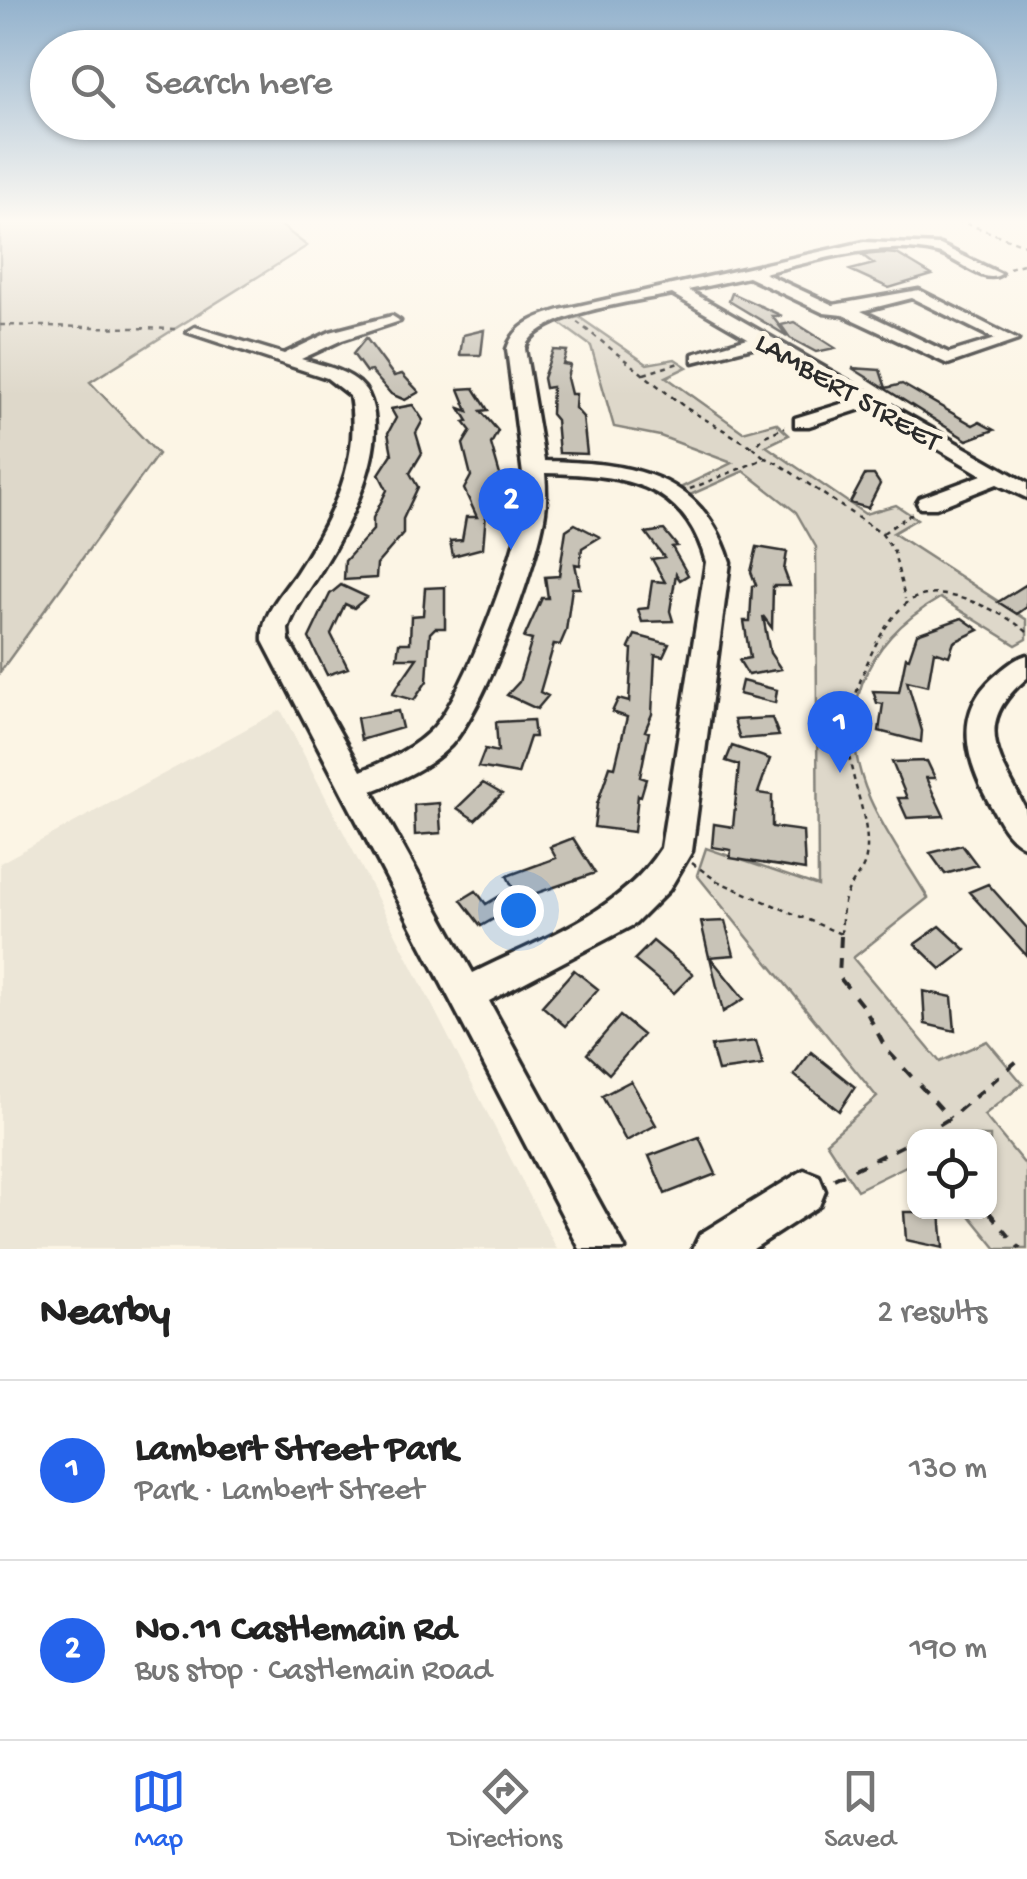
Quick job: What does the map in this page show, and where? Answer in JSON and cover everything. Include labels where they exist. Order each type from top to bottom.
[{"type":"street","points":[[353,787],[414,760],[447,732],[458,715],[534,518],[517,340],[534,324],[549,318],[713,278]]},
{"type":"street","points":[[764,278],[814,305],[846,310],[943,358],[956,358],[1010,340],[914,293],[846,310]]},
{"type":"street","name":"LAMBERT STREET","points":[[672,288],[1027,492]]},
{"type":"street","points":[[287,359],[336,336],[392,321]]},
{"type":"street","points":[[195,332],[342,378],[360,394],[364,406],[363,436],[349,504],[280,614],[275,635],[353,787],[604,1249]]},
{"type":"street","points":[[691,360],[762,339]]},
{"type":"street","points":[[793,425],[868,400]]},
{"type":"street","points":[[467,994],[622,914],[658,880],[676,852],[718,562],[708,526],[676,495],[616,472],[532,466]]},
{"type":"street","points":[[921,508],[998,476]]},
{"type":"street","points":[[1027,664],[998,687],[982,712],[983,748],[996,787],[1027,834]]},
{"type":"street","points":[[714,1249],[819,1185]]},
{"type":"path","points":[[570,316],[686,408],[754,448],[882,534],[894,552],[905,601]]},
{"type":"path","points":[[0,325],[195,332]]},
{"type":"path","points":[[644,374],[691,360]]},
{"type":"path","points":[[754,448],[765,436],[793,425]]},
{"type":"path","points":[[682,492],[766,458]]},
{"type":"path","points":[[882,534],[921,508]]},
{"type":"path","points":[[950,1118],[886,1049],[866,1009],[839,977],[846,895],[853,889],[865,861],[868,833],[848,744],[852,703],[860,672],[905,601],[922,595],[956,598],[1013,618],[1027,632]]},
{"type":"path","points":[[687,859],[718,881],[840,934]]},
{"type":"path","points":[[932,1129],[1023,1056]]},
{"type":"path","points":[[819,1185],[907,1143]]},
{"type":"path","points":[[995,1219],[1020,1249]]},
{"type":"shaded area","points":[[0,278],[255,278],[90,382],[158,454],[0,672]]},
{"type":"shaded area","points":[[579,317],[647,364],[675,359],[687,367],[666,377],[743,432],[776,423],[789,435],[766,446],[865,514],[896,505],[917,519],[893,533],[1027,620],[1027,639],[1016,645],[940,598],[891,636],[862,683],[854,738],[859,768],[876,812],[928,898],[853,958],[940,1062],[987,1041],[1023,1084],[984,1115],[996,1129],[907,1129],[907,1165],[857,1190],[826,1142],[877,1097],[697,875],[706,848],[818,886],[816,547],[796,512],[744,471],[690,495],[680,488],[732,463],[660,436],[614,427],[591,346],[558,322]]},
{"type":"shaded area","points":[[281,710],[557,1249],[0,1249],[0,863]]},
{"type":"shaded area","points":[[997,1131],[1027,1167],[1027,1249],[997,1249],[973,1219],[997,1219]]},
{"type":"building","points":[[868,278],[921,278],[889,288]]},
{"type":"building","points":[[732,293],[782,316],[772,316],[787,336],[729,301]]},
{"type":"building","points":[[794,322],[835,348],[816,352],[790,338],[781,325]]},
{"type":"building","points":[[484,330],[481,355],[460,355],[463,335]]},
{"type":"building","points":[[366,338],[394,376],[402,374],[419,392],[405,400],[391,394],[371,371],[366,372],[353,354]]},
{"type":"building","points":[[553,350],[567,351],[563,364],[570,365],[567,378],[571,394],[576,394],[575,408],[583,417],[587,454],[559,453],[556,420],[551,414],[552,387],[545,388],[543,378]]},
{"type":"building","points":[[852,368],[880,370],[886,388],[902,384],[973,425],[979,422],[994,430],[967,440]]},
{"type":"building","points":[[474,388],[488,410],[481,411],[498,431],[491,444],[500,475],[491,492],[496,501],[487,502],[483,548],[453,556],[450,541],[462,540],[466,517],[477,517],[464,489],[471,476],[463,444],[471,431],[460,408],[468,411],[459,389]]},
{"type":"building","points":[[413,405],[423,420],[416,433],[422,453],[410,473],[418,487],[403,519],[403,534],[377,564],[376,578],[344,580],[345,561],[373,530],[373,518],[387,490],[379,474],[392,454],[388,433],[396,418],[391,409]]},
{"type":"building","points":[[865,475],[874,475],[880,484],[868,508],[850,503]]},
{"type":"building","points":[[575,524],[600,537],[582,548],[580,565],[575,564],[580,588],[572,588],[566,631],[560,645],[554,644],[540,692],[548,696],[537,709],[507,695],[519,682],[532,640],[524,638],[542,598],[548,598],[545,577],[559,576],[566,530]]},
{"type":"building","points":[[664,530],[677,546],[672,547],[688,575],[680,580],[676,574],[670,611],[673,621],[642,622],[638,609],[648,608],[652,581],[665,582],[652,559],[664,557],[646,533]]},
{"type":"building","points":[[757,547],[787,552],[784,570],[790,586],[773,586],[772,628],[763,616],[770,653],[781,669],[748,675],[739,660],[750,658],[744,621],[750,621],[752,586],[756,585],[751,572]]},
{"type":"building","points":[[1027,584],[1027,607],[1017,614],[998,602]]},
{"type":"building","points":[[341,585],[367,597],[354,608],[345,604],[331,634],[348,668],[327,675],[309,638],[330,594]]},
{"type":"building","points":[[445,587],[445,628],[435,628],[430,633],[427,681],[414,700],[392,694],[417,658],[397,658],[399,643],[410,643],[411,616],[423,615],[425,588]]},
{"type":"building","points":[[962,618],[979,630],[954,642],[949,656],[934,651],[928,686],[907,681],[922,731],[921,742],[879,731],[883,704],[877,703],[873,691],[899,692],[906,657],[909,658],[917,634]]},
{"type":"building","points":[[635,635],[669,644],[663,657],[655,655],[652,714],[645,731],[649,732],[640,777],[646,779],[641,796],[638,795],[634,832],[594,827],[597,804],[610,766],[615,767],[627,717],[612,712],[618,699],[629,702],[629,648]]},
{"type":"building","points":[[742,681],[777,690],[775,703],[739,694]]},
{"type":"building","points":[[398,711],[402,728],[361,740],[357,718]]},
{"type":"building","points":[[772,718],[779,736],[740,739],[734,720]]},
{"type":"building","points":[[533,720],[535,737],[530,737],[518,774],[478,767],[485,749],[498,752],[496,722]]},
{"type":"building","points":[[732,746],[770,759],[758,793],[772,795],[772,827],[803,831],[805,870],[730,858],[731,850],[712,847],[714,824],[733,827],[739,765],[726,761]]},
{"type":"building","points":[[927,761],[935,778],[926,778],[944,816],[907,818],[898,798],[907,798],[892,762]]},
{"type":"building","points":[[483,783],[502,794],[475,820],[457,808]]},
{"type":"building","points":[[439,803],[441,833],[415,835],[414,805]]},
{"type":"building","points":[[573,838],[595,873],[505,904],[509,910],[481,926],[461,900],[476,891],[486,904],[513,888],[507,876],[556,858],[550,847]]},
{"type":"building","points":[[962,845],[977,865],[945,874],[930,853]]},
{"type":"building","points":[[988,884],[1027,928],[1027,956],[969,892]]},
{"type":"building","points":[[725,921],[734,955],[709,957],[701,922]]},
{"type":"building","points":[[940,926],[966,950],[941,969],[915,944]]},
{"type":"building","points":[[653,941],[693,974],[674,993],[634,960]]},
{"type":"building","points":[[710,957],[744,999],[723,1012]]},
{"type":"building","points":[[574,970],[598,989],[565,1026],[542,1006]]},
{"type":"building","points":[[923,991],[952,997],[955,1031],[925,1024]]},
{"type":"building","points":[[620,1016],[643,1035],[609,1074],[587,1054]]},
{"type":"building","points":[[756,1041],[763,1065],[718,1071],[711,1046]]},
{"type":"building","points":[[811,1052],[855,1087],[839,1111],[794,1075]]},
{"type":"building","points":[[631,1081],[656,1125],[626,1141],[602,1096]]},
{"type":"building","points":[[699,1137],[716,1174],[665,1194],[649,1156]]},
{"type":"building","points":[[904,1212],[907,1219],[941,1219],[943,1248],[906,1240]]},
{"type":"place","name":"No.11 Castlemain Rd","points":[[511,550]]},
{"type":"place","name":"Lambert Street Park","points":[[840,773]]}]
